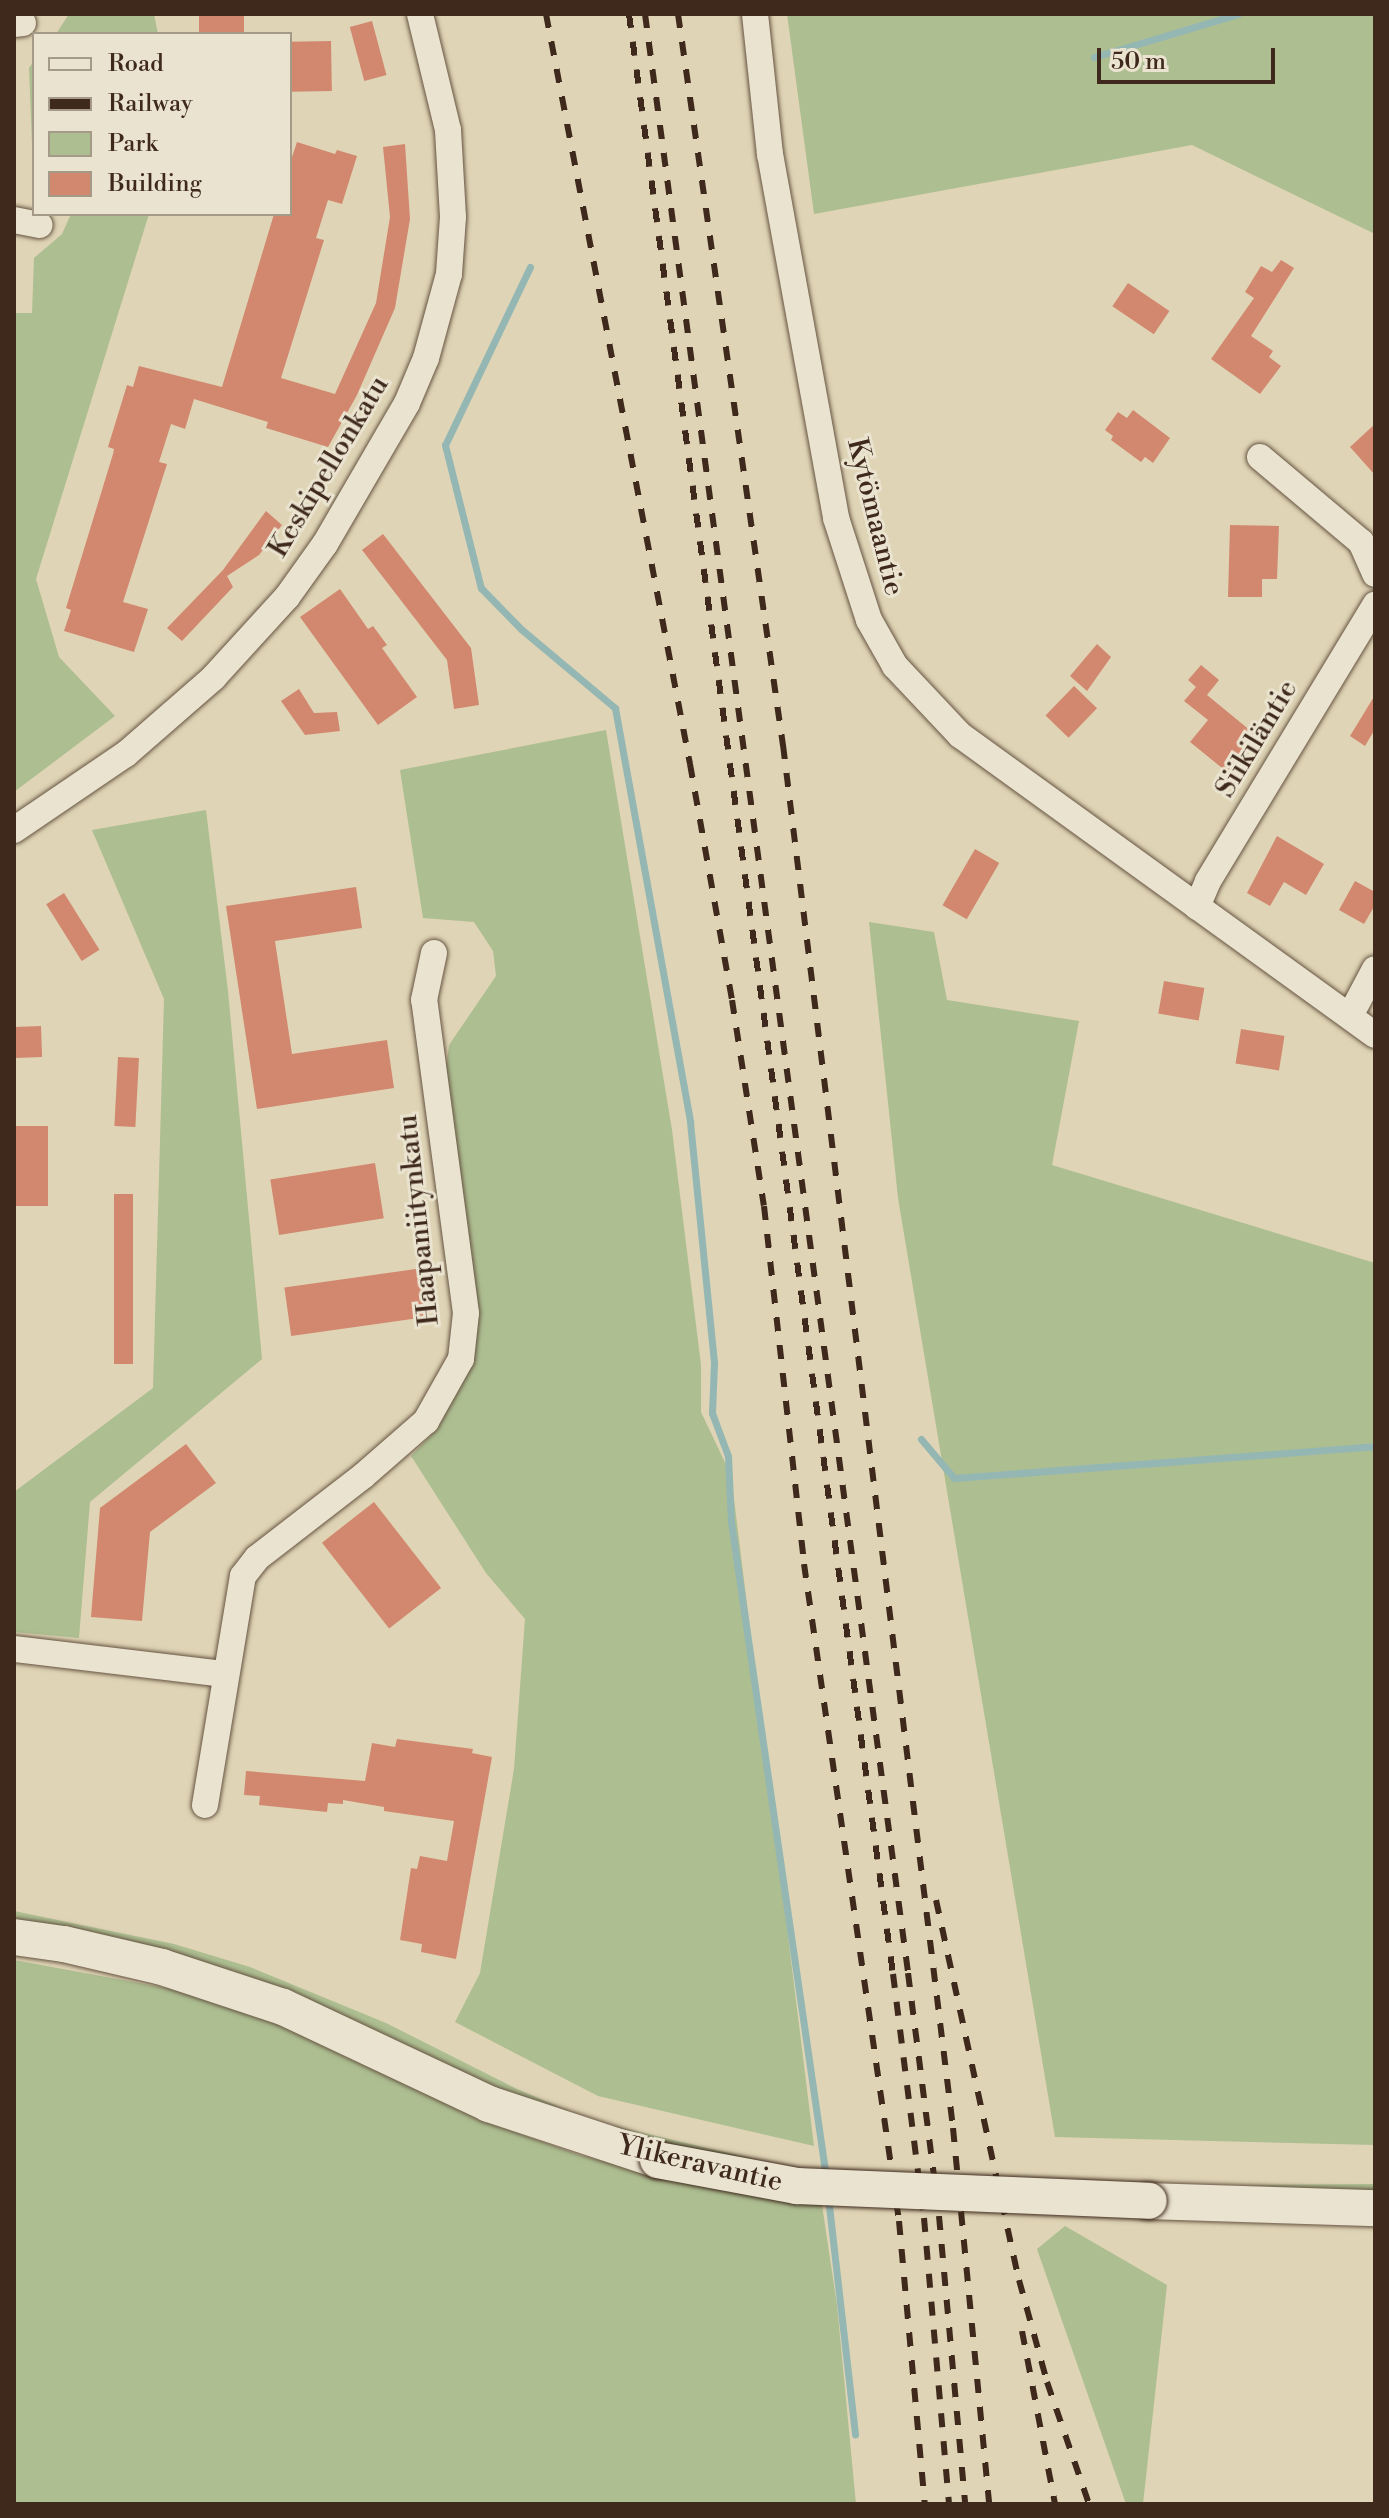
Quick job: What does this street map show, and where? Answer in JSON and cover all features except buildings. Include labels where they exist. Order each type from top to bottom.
[{"type":"street","name":"Keskipellonkatu","points":[[14,830],[126,754],[213,678],[277,609],[325,544],[407,403],[426,358],[449,274],[453,217],[448,130],[420,14]]},
{"type":"street","name":"Kytömaantie","points":[[755,14],[770,154],[836,518],[869,620],[895,666],[960,735],[1375,1035]]},
{"type":"street","points":[[14,220],[40,225]]},
{"type":"street","points":[[1260,457],[1361,542],[1375,574]]},
{"type":"street","name":"Siikiläntie","points":[[1197,907],[1208,881],[1375,605]]},
{"type":"street","name":"Haapaniitynkatu","points":[[205,1805],[243,1576],[257,1558],[363,1476],[426,1421],[461,1359],[466,1313],[424,1000],[434,953]]},
{"type":"street","points":[[1350,1016],[1375,969]]},
{"type":"street","points":[[14,1649],[225,1674]]},
{"type":"street","name":"Ylikeravantie","points":[[14,1937],[64,1944],[162,1967],[283,2007],[489,2104],[658,2160],[797,2186],[1375,2208]]},
{"type":"green space","points":[[69,14],[154,14],[158,32],[57,32]]},
{"type":"green space","points":[[787,14],[1375,14],[1375,234],[1192,145],[814,214]]},
{"type":"green space","points":[[32,64],[32,144],[29,68]]},
{"type":"green space","points":[[70,216],[148,216],[36,579],[59,657],[115,716],[14,792],[14,313],[32,313],[34,258],[62,234]]},
{"type":"green space","points":[[606,730],[672,1130],[701,1365],[701,1412],[731,1475],[814,2146],[598,2096],[455,2022],[480,1973],[514,1769],[525,1619],[486,1573],[411,1456],[437,1429],[470,1369],[473,1268],[446,1068],[449,1045],[496,976],[493,951],[474,922],[423,918],[400,770]]},
{"type":"green space","points":[[206,810],[228,991],[262,1359],[90,1502],[79,1638],[14,1632],[14,1492],[153,1388],[164,999],[92,830]]},
{"type":"green space","points":[[869,922],[934,932],[947,1000],[1079,1021],[1052,1165],[1375,1263],[1375,2145],[1055,2137],[898,1198]]},
{"type":"green space","points":[[14,1911],[174,1944],[250,1967],[386,2023],[517,2089],[593,2121],[754,2159],[752,2164],[600,2132],[14,1929]]},
{"type":"green space","points":[[14,1960],[182,1991],[287,2026],[478,2119],[579,2155],[713,2188],[822,2205],[837,2305],[856,2504],[14,2504]]},
{"type":"green space","points":[[1375,2184],[1375,2193],[1246,2185]]},
{"type":"green space","points":[[1065,2226],[1167,2285],[1143,2504],[1126,2504],[1037,2249]]},
{"type":"waterway","points":[[1094,57],[1238,14]]},
{"type":"waterway","points":[[530,267],[445,445],[481,588],[521,629],[615,708],[690,1122],[714,1363],[712,1413],[728,1456],[731,1522],[826,2177]]},
{"type":"waterway","points":[[921,1439],[954,1478],[1375,1446]]},
{"type":"waterway","points":[[828,2197],[855,2434]]},
{"type":"railway","points":[[546,14],[690,764],[732,1000],[764,1206],[804,1564],[899,2221],[925,2504]]},
{"type":"railway","points":[[629,14],[893,1974],[924,2218],[949,2504]]},
{"type":"railway","points":[[645,14],[908,1973],[939,2216],[965,2504]]},
{"type":"railway","points":[[678,14],[783,745],[953,2128],[989,2504]]},
{"type":"railway","points":[[936,1900],[1019,2280],[1047,2382],[1089,2504]]},
{"type":"railway","points":[[1022,2331],[1055,2504]]}]
